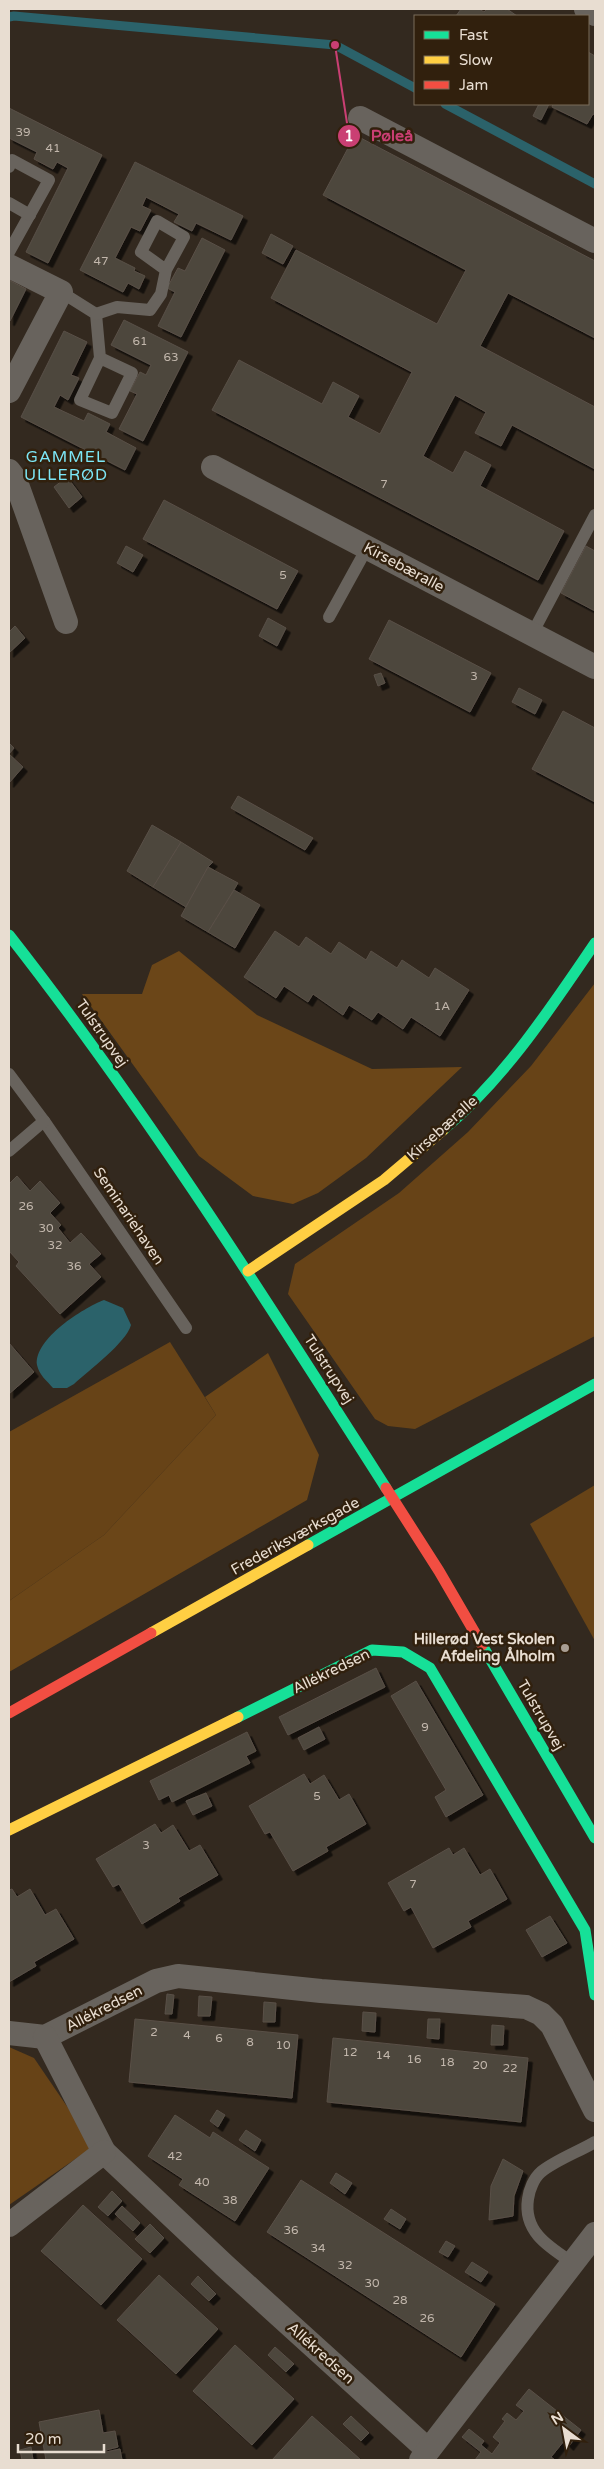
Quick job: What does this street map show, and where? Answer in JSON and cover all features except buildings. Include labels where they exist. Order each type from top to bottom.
[{"type":"street","points":[[586,9],[595,14]]},
{"type":"street","points":[[360,118],[595,241]]},
{"type":"street","points":[[9,266],[62,292],[9,391]]},
{"type":"street","name":"Kirsebæralle","points":[[213,467],[595,667]]},
{"type":"street","points":[[9,471],[15,479],[66,622]]},
{"type":"street","name":"Tulstrupvej","points":[[9,935],[71,1014],[248,1271],[456,1598],[595,1838]]},
{"type":"street","name":"Kirsebæralle","points":[[248,1271],[384,1180],[462,1114],[538,1028],[595,943]]},
{"type":"street","name":"Frederiksværksgade","points":[[9,1713],[595,1384]]},
{"type":"street","name":"Allékredsen","points":[[9,1830],[372,1650],[398,1649],[413,1654],[430,1668],[585,1930],[595,1995]]},
{"type":"street","name":"Allékredsen","points":[[594,2102],[552,2025],[541,2014],[526,2007],[320,1991],[178,1976],[156,1981],[45,2037],[104,2152],[425,2455],[595,2234]]},
{"type":"street","points":[[9,2033],[45,2037]]},
{"type":"street","points":[[9,2225],[104,2152]]},
{"type":"lane","points":[[9,167],[12,160],[49,180],[9,252]]},
{"type":"lane","points":[[9,203],[30,215]]},
{"type":"lane","points":[[96,314],[116,307],[150,310],[161,294],[166,270]]},
{"type":"lane","points":[[62,292],[96,314]]},
{"type":"lane","points":[[96,314],[100,358],[80,400],[112,413],[132,373],[100,358]]},
{"type":"lane","points":[[532,634],[595,515]]},
{"type":"lane","points":[[329,617],[367,548]]},
{"type":"lane","name":"Seminariehaven","points":[[9,1074],[44,1121],[186,1328]]},
{"type":"lane","points":[[9,1151],[44,1121]]},
{"type":"lane","points":[[573,2263],[545,2245],[532,2229],[526,2210],[530,2190],[541,2173],[595,2142]]},
{"type":"shaded area","points":[[179,951],[257,1015],[372,1069],[462,1067],[366,1158],[318,1193],[293,1204],[253,1196],[199,1156],[82,994],[142,994],[152,965]]},
{"type":"shaded area","points":[[595,983],[595,1336],[415,1429],[388,1426],[375,1419],[288,1294],[295,1264],[399,1193],[468,1132],[531,1066]]},
{"type":"shaded area","points":[[170,1342],[216,1415],[104,1535],[9,1601],[9,1432]]},
{"type":"shaded area","points":[[268,1353],[319,1455],[307,1500],[9,1672],[9,1601],[104,1535],[216,1415],[205,1397]]},
{"type":"shaded area","points":[[595,1485],[595,1641],[530,1524]]},
{"type":"shaded area","points":[[9,2047],[34,2058],[94,2146],[9,2205]]},
{"type":"water","points":[[104,1300],[123,1308],[131,1325],[128,1332],[115,1348],[74,1384],[67,1388],[53,1388],[41,1375],[37,1365],[38,1355],[43,1345],[51,1335],[73,1317]]},
{"type":"waterway","points":[[9,17],[335,45],[414,87]]},
{"type":"waterway","points":[[447,105],[595,184]]},
{"type":"traffic: fast","points":[[9,935],[109,1069],[157,1138],[250,1277],[386,1488]]},
{"type":"traffic: fast","points":[[443,1130],[487,1088],[525,1042],[595,943]]},
{"type":"traffic: fast","points":[[308,1545],[595,1384]]},
{"type":"traffic: fast","points":[[482,1645],[595,1838]]},
{"type":"traffic: fast","points":[[238,1717],[372,1650],[403,1652],[430,1668],[585,1930],[595,1995]]},
{"type":"traffic: slow","points":[[248,1271],[384,1180],[443,1130]]},
{"type":"traffic: slow","points":[[151,1633],[308,1545]]},
{"type":"traffic: slow","points":[[9,1830],[238,1717]]},
{"type":"traffic: jam","points":[[386,1488],[439,1571],[482,1645]]},
{"type":"traffic: jam","points":[[9,1713],[151,1633]]},
{"type":"place","name":"Pøleå","points":[[335,45]]},
{"type":"place","name":"Hillerød Vest Skolen Afdeling Ålholm","points":[[565,1648]]},
{"type":"district","name":"GAMMEL ULLERØD","points":[[66,466]]}]
